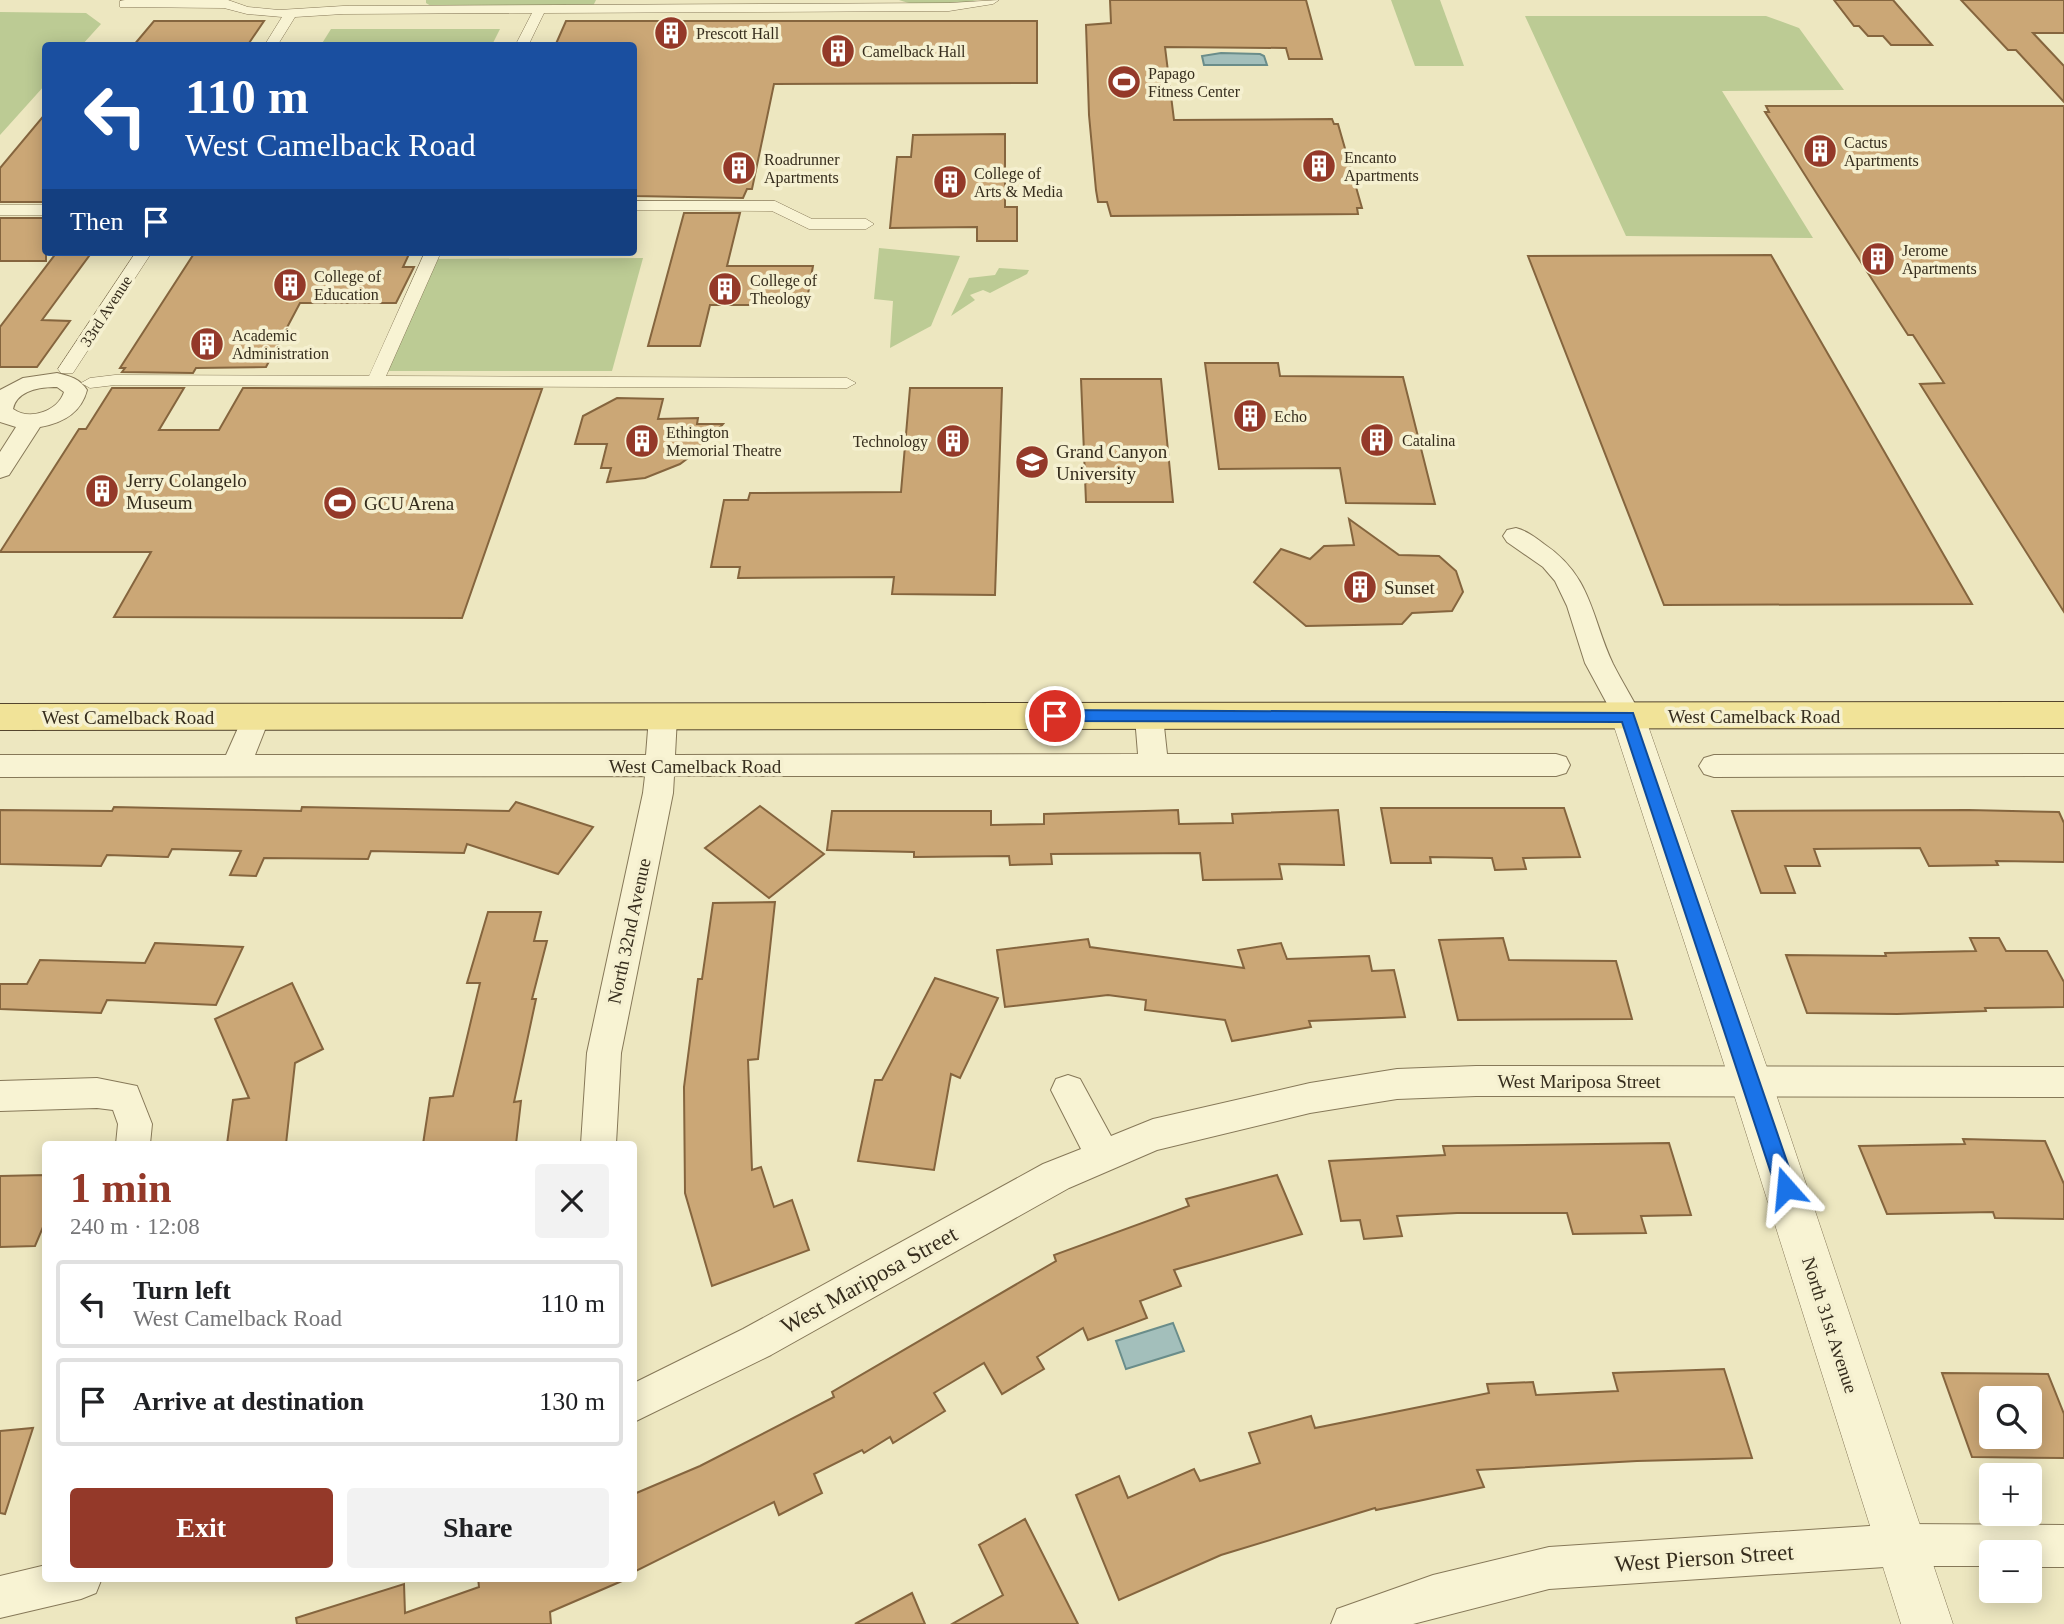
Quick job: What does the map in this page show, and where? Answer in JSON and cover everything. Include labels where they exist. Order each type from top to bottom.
[{"type":"main road","name":"West Camelback Road","points":[[0,717],[2064,715]]},
{"type":"street","points":[[125,4],[221,2],[291,14],[344,10],[949,7],[993,0]]},
{"type":"street","points":[[524,42],[540,9]]},
{"type":"street","points":[[273,42],[291,14]]},
{"type":"street","points":[[637,206],[775,206],[809,224],[866,224]]},
{"type":"street","points":[[0,210],[42,210]]},
{"type":"street","name":"33rd Avenue","points":[[67,369],[141,256]]},
{"type":"street","points":[[374,383],[431,256]]},
{"type":"street","points":[[90,383],[129,380],[847,383]]},
{"type":"street","points":[[0,470],[32,421]]},
{"type":"street","name":"North 31st Avenue","points":[[1516,536],[1552,561],[1566,577],[1580,606],[1599,663],[1628,717],[1751,1082],[1927,1624]]},
{"type":"street","points":[[236,766],[256,717]]},
{"type":"street","name":"North 32nd Avenue","points":[[598,1141],[604,1053],[658,793],[663,717]]},
{"type":"street","points":[[1149,717],[1154,766]]},
{"type":"street","name":"West Camelback Road","points":[[0,766],[1556,765]]},
{"type":"street","points":[[1714,766],[2064,765]]},
{"type":"street","name":"West Mariposa Street","points":[[637,1402],[757,1342],[1056,1175],[1153,1135],[1310,1098],[1397,1084],[1476,1081],[2064,1082]]},
{"type":"street","points":[[1068,1090],[1103,1156]]},
{"type":"street","points":[[0,1096],[97,1093],[125,1097],[135,1124],[133,1141]]},
{"type":"street","name":"West Pierson Street","points":[[1352,1624],[1433,1596],[1549,1567],[1900,1545],[2064,1546]]},
{"type":"street","points":[[0,1597],[64,1582]]},
{"type":"green space","points":[[426,0],[596,0],[593,6],[431,6]]},
{"type":"green space","points":[[899,0],[978,0],[928,5]]},
{"type":"green space","points":[[1391,0],[1440,0],[1464,66],[1415,66]]},
{"type":"green space","points":[[0,12],[86,13],[101,24],[85,42],[42,42],[42,88],[0,135]]},
{"type":"green space","points":[[1525,16],[1766,16],[1799,28],[1844,90],[1722,91],[1813,238],[1626,236]]},
{"type":"green space","points":[[331,29],[500,29],[494,42],[323,42]]},
{"type":"green space","points":[[879,248],[960,256],[931,326],[890,348],[893,301],[874,299]]},
{"type":"green space","points":[[643,258],[612,371],[379,371],[430,259]]},
{"type":"green space","points":[[999,268],[1029,270],[1027,274],[990,293],[983,290],[970,295],[975,300],[951,316],[969,278],[995,275]]},
{"type":"water","points":[[1221,53],[1260,54],[1264,56],[1267,65],[1204,65],[1202,56]]},
{"type":"water","points":[[1173,1323],[1184,1351],[1126,1369],[1116,1341]]},
{"type":"building","points":[[1110,0],[1306,0],[1322,59],[1289,59],[1286,48],[1165,47],[1174,120],[1332,119],[1334,124],[1338,124],[1362,208],[1357,208],[1358,214],[1111,216],[1107,202],[1098,202],[1096,190],[1089,115],[1086,25],[1111,23]]},
{"type":"building","points":[[1834,0],[1893,0],[1932,45],[1891,45],[1883,36],[1868,36],[1859,26],[1854,26]]},
{"type":"building","points":[[1961,0],[2064,0],[2064,33],[2033,33],[2064,66],[2064,102],[2016,50],[2008,50]]},
{"type":"building","points":[[154,21],[264,21],[250,42],[136,42]]},
{"type":"building","points":[[566,21],[1037,21],[1037,83],[774,84],[752,189],[747,189],[743,198],[637,196],[637,42],[557,42]]},
{"type":"building","points":[[1766,106],[2064,106],[2064,612],[1920,384],[1944,383],[1913,335],[1908,335],[1817,194],[1765,112],[1769,112]]},
{"type":"building","points":[[42,118],[42,202],[0,202],[0,168]]},
{"type":"building","name":"College of Arts & Media","points":[[1005,134],[1005,207],[1017,207],[1017,241],[977,241],[977,227],[890,228],[897,157],[911,157],[913,135]]},
{"type":"building","name":"College of Theology","points":[[684,213],[740,213],[727,266],[813,266],[806,305],[710,305],[700,346],[648,346]]},
{"type":"building","points":[[0,218],[42,218],[42,256],[46,256],[46,261],[0,261]]},
{"type":"building","points":[[1771,255],[1972,604],[1664,605],[1528,256]]},
{"type":"building","points":[[54,256],[89,256],[42,320],[70,321],[37,367],[0,367],[0,327]]},
{"type":"building","points":[[192,256],[408,256],[403,267],[414,267],[396,303],[300,303],[266,367],[196,368],[193,373],[122,372],[125,368],[120,368]]},
{"type":"building","points":[[1205,363],[1278,363],[1280,376],[1403,377],[1435,504],[1346,503],[1340,468],[1219,469]]},
{"type":"building","points":[[1081,379],[1161,379],[1173,502],[1086,502]]},
{"type":"building","name":"GCU Arena","points":[[112,388],[184,388],[159,430],[219,430],[243,388],[542,389],[462,618],[114,617],[151,552],[0,552],[79,429],[86,429]]},
{"type":"building","points":[[910,388],[1002,388],[995,595],[892,594],[894,577],[738,578],[740,567],[711,567],[724,500],[748,500],[750,493],[901,492]]},
{"type":"building","name":"Ethington Memorial Theatre","points":[[617,398],[663,399],[658,419],[698,418],[697,424],[723,424],[704,446],[680,464],[645,478],[607,482],[611,468],[601,468],[607,444],[575,444],[583,416]]},
{"type":"building","name":"Sunset","points":[[1349,519],[1399,555],[1439,556],[1456,571],[1463,592],[1452,611],[1412,613],[1402,624],[1306,626],[1254,582],[1281,549],[1310,559],[1324,546],[1354,545]]},
{"type":"building","points":[[516,802],[593,827],[558,874],[467,844],[464,853],[371,851],[368,859],[264,858],[256,876],[230,875],[241,851],[172,849],[168,857],[107,855],[101,866],[0,864],[0,810],[112,811],[114,807],[301,811],[302,807],[509,811]]},
{"type":"building","points":[[760,806],[824,854],[769,898],[705,848]]},
{"type":"building","points":[[1381,808],[1564,808],[1580,857],[1523,858],[1526,869],[1495,870],[1492,858],[1430,857],[1431,863],[1391,863]]},
{"type":"building","points":[[1178,810],[1179,824],[1233,823],[1232,814],[1338,810],[1344,865],[1279,864],[1282,879],[1203,880],[1200,853],[1051,854],[1052,864],[1010,865],[1009,856],[914,857],[914,852],[827,850],[832,811],[991,811],[991,825],[1044,824],[1044,814]]},
{"type":"building","points":[[1732,811],[2059,812],[2064,823],[2064,862],[1996,861],[1998,865],[1929,866],[1920,848],[1814,849],[1820,866],[1785,866],[1795,893],[1761,893]]},
{"type":"building","points":[[775,902],[758,1059],[748,1060],[752,1170],[761,1167],[774,1207],[792,1200],[809,1250],[712,1286],[685,1193],[684,1087],[698,979],[702,979],[713,903]]},
{"type":"building","points":[[488,912],[541,912],[534,941],[547,941],[532,999],[536,999],[514,1102],[521,1101],[516,1141],[423,1141],[430,1098],[453,1096],[480,983],[467,983]]},
{"type":"building","points":[[1503,938],[1509,960],[1616,961],[1632,1019],[1458,1020],[1439,940]]},
{"type":"building","points":[[1970,938],[1999,938],[2006,951],[2047,951],[2064,982],[2064,1007],[1985,1008],[1986,1011],[1897,1014],[1807,1013],[1786,955],[1886,956],[1885,953],[1976,951]]},
{"type":"building","points":[[1088,939],[1090,947],[1244,968],[1238,950],[1281,943],[1287,959],[1369,956],[1372,971],[1394,970],[1405,1017],[1309,1021],[1311,1027],[1232,1041],[1225,1020],[1145,1010],[1146,1000],[1108,995],[1005,1007],[997,950]]},
{"type":"building","points":[[155,943],[243,947],[216,1005],[107,1000],[101,1013],[0,1009],[0,984],[27,984],[40,960],[145,963]]},
{"type":"building","points":[[935,978],[998,998],[960,1078],[951,1074],[934,1170],[858,1161],[875,1080],[882,1080]]},
{"type":"building","points":[[292,983],[323,1049],[295,1063],[286,1141],[227,1141],[233,1100],[249,1098],[215,1019]]},
{"type":"building","points":[[1963,1139],[2045,1141],[2064,1184],[2064,1219],[1995,1218],[1993,1212],[1887,1214],[1859,1146],[1965,1144]]},
{"type":"building","points":[[1669,1143],[1691,1215],[1641,1216],[1646,1233],[1573,1234],[1567,1213],[1457,1213],[1397,1216],[1402,1236],[1364,1239],[1360,1220],[1341,1221],[1329,1161],[1445,1155],[1443,1146]]},
{"type":"building","points":[[42,1175],[42,1229],[35,1246],[0,1247],[0,1176]]},
{"type":"building","points":[[1277,1175],[1302,1234],[1174,1270],[1181,1286],[1140,1301],[1147,1318],[1088,1340],[1083,1328],[1037,1357],[1044,1369],[1002,1394],[984,1363],[934,1393],[945,1411],[893,1443],[890,1437],[864,1453],[862,1450],[814,1474],[822,1493],[779,1515],[774,1502],[637,1570],[637,1493],[700,1466],[834,1397],[832,1392],[1056,1261],[1054,1255],[1189,1206],[1186,1199]]},
{"type":"building","points":[[1724,1369],[1752,1458],[1477,1470],[1484,1487],[1376,1510],[1375,1508],[1221,1555],[1119,1600],[1076,1495],[1119,1476],[1128,1498],[1194,1469],[1200,1481],[1260,1463],[1249,1433],[1311,1416],[1315,1428],[1489,1393],[1487,1384],[1533,1382],[1536,1395],[1618,1391],[1613,1373]]},
{"type":"building","points":[[1942,1373],[2048,1374],[2064,1414],[2064,1458],[1972,1457]]},
{"type":"building","points":[[33,1428],[5,1514],[0,1513],[0,1431]]},
{"type":"building","points":[[1025,1519],[1078,1624],[952,1624],[1003,1595],[979,1545]]},
{"type":"building","points":[[478,1582],[620,1582],[550,1612],[551,1624],[297,1624],[296,1618],[404,1584],[405,1613],[479,1587]]},
{"type":"building","points":[[912,1593],[925,1624],[855,1624]]},
{"type":"place","name":"Prescott Hall","points":[[671,33]]},
{"type":"place","name":"Camelback Hall","points":[[838,51]]},
{"type":"place","name":"Papago Fitness Center","points":[[1124,82]]},
{"type":"place","name":"Cactus Apartments","points":[[1820,151]]},
{"type":"place","name":"Encanto Apartments","points":[[1319,166]]},
{"type":"place","name":"Roadrunner Apartments","points":[[739,168]]},
{"type":"place","name":"College of Arts & Media","points":[[950,182]]},
{"type":"place","name":"Jerome Apartments","points":[[1878,259]]},
{"type":"place","name":"College of Education","points":[[290,285]]},
{"type":"place","name":"College of Theology","points":[[725,289]]},
{"type":"place","name":"Academic Administration","points":[[207,344]]},
{"type":"place","name":"Echo","points":[[1250,416]]},
{"type":"place","name":"Catalina","points":[[1377,440]]},
{"type":"place","name":"Ethington Memorial Theatre","points":[[642,441]]},
{"type":"place","name":"Technology","points":[[953,441]]},
{"type":"place","name":"Grand Canyon University","points":[[1032,462]]},
{"type":"place","name":"Jerry Colangelo Museum","points":[[102,491]]},
{"type":"place","name":"GCU Arena","points":[[340,503]]},
{"type":"place","name":"Sunset","points":[[1360,587]]},
{"type":"route","points":[[1055,716],[1628,717],[1786,1188]]}]
